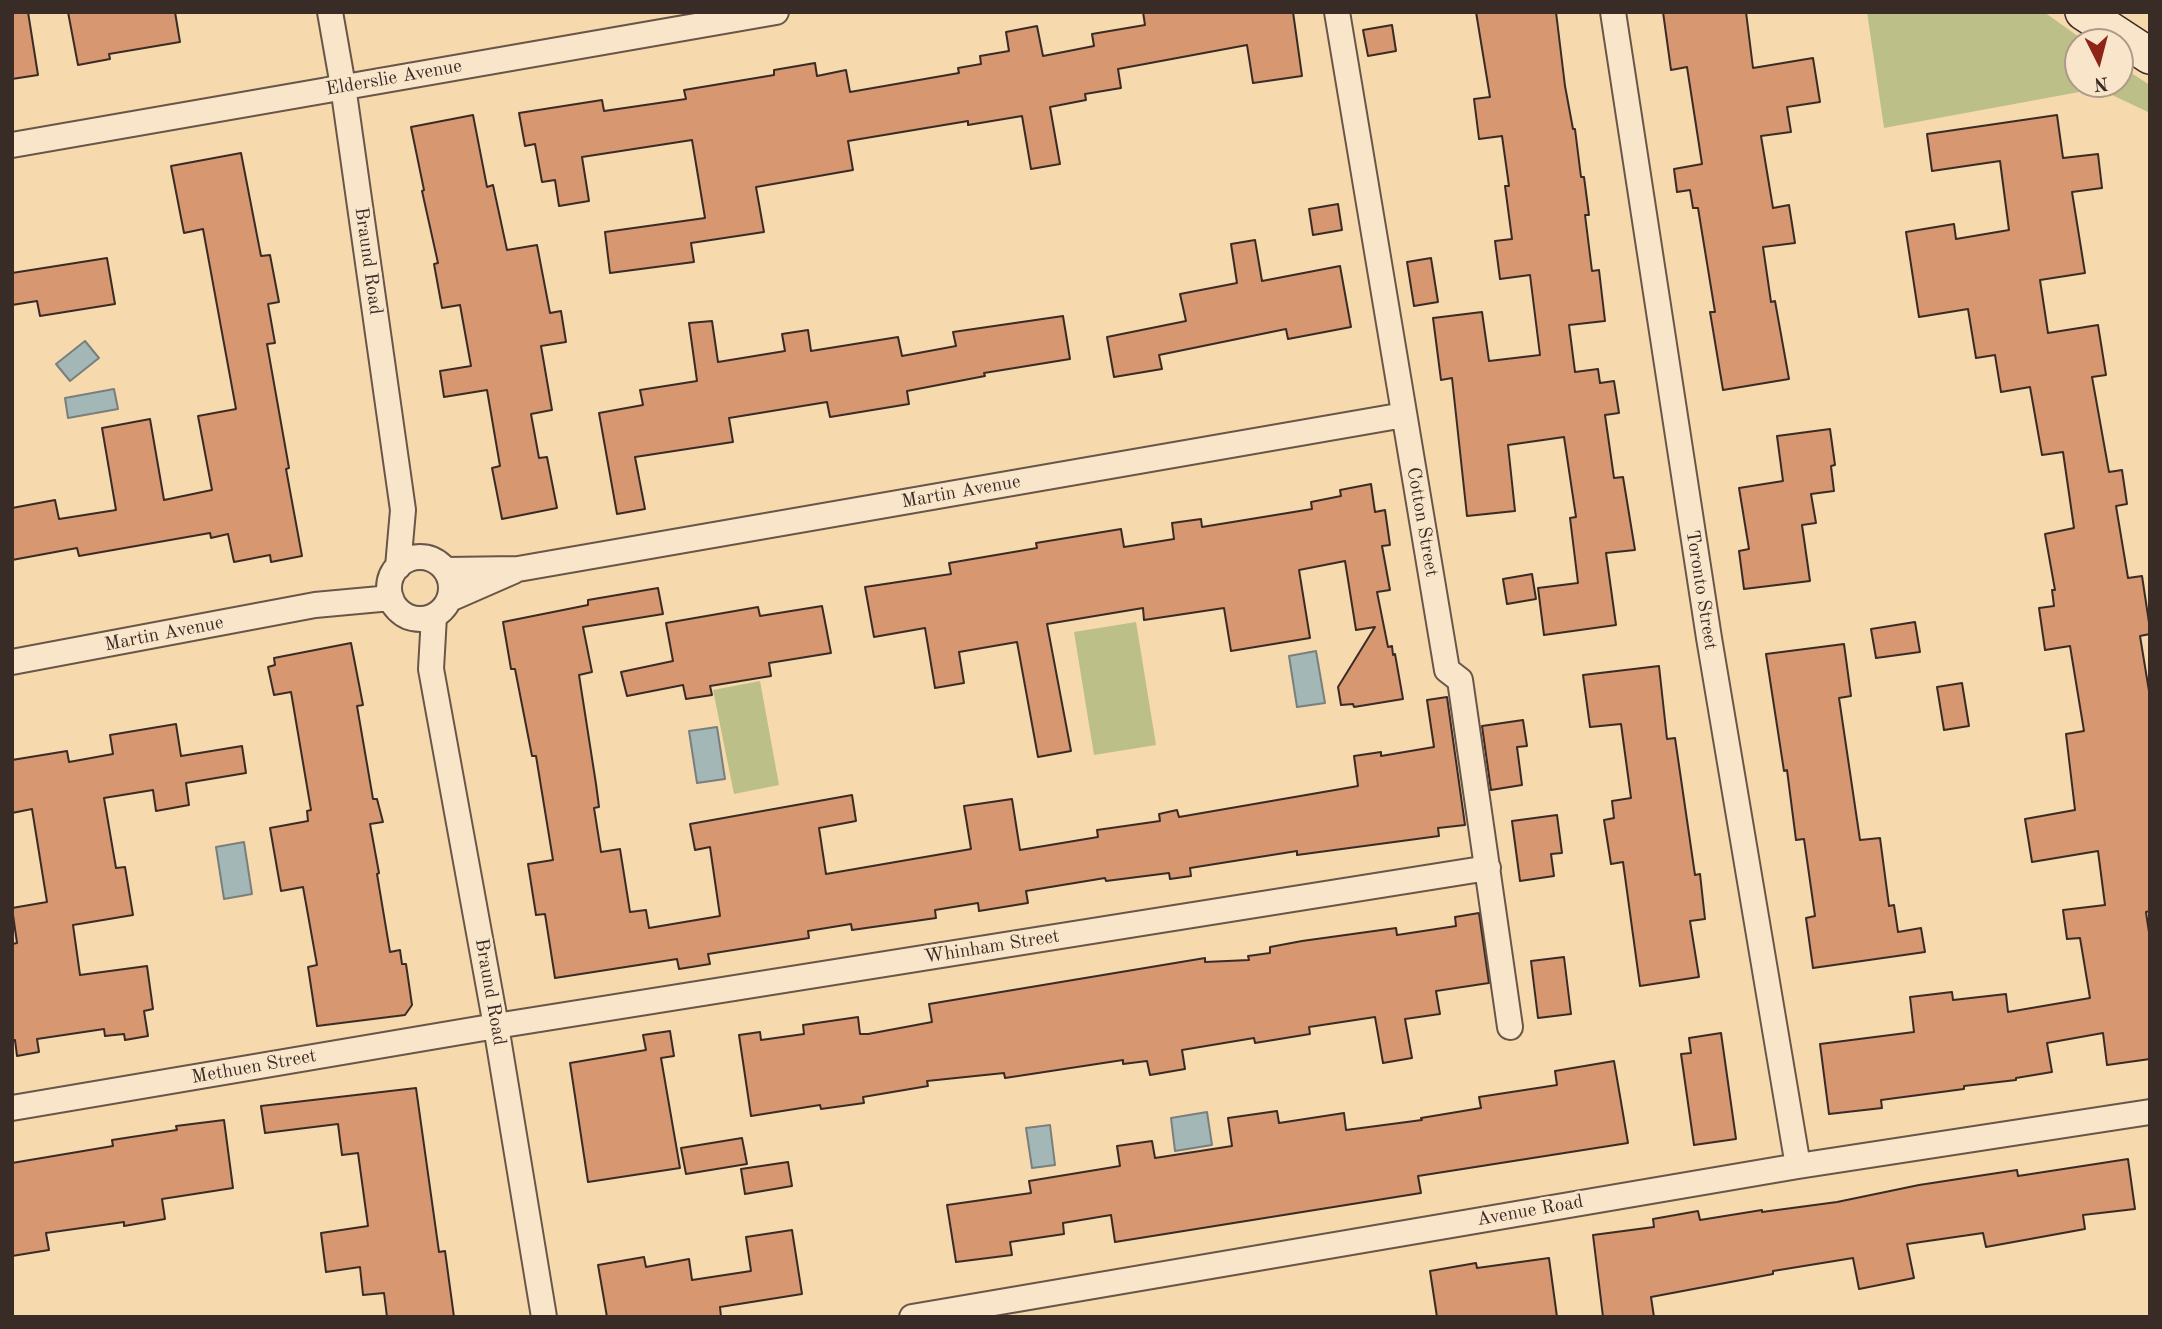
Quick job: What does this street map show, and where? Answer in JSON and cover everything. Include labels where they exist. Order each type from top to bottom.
[{"type":"main road","points":[[2083,12],[2150,56]]},
{"type":"street","name":"Braund Road","points":[[330,12],[343,86],[403,510],[396,590],[431,669],[496,1026],[544,1317]]},
{"type":"street","name":"Elderslie Avenue","points":[[12,145],[776,12]]},
{"type":"street","name":"Cotton Street","points":[[1337,12],[1447,670],[1460,680],[1510,1027]]},
{"type":"street","name":"Toronto Street","points":[[1613,12],[1709,638],[1798,1166]]},
{"type":"street","name":"Martin Avenue","points":[[438,564],[518,569],[1404,415]]},
{"type":"street","name":"Braund Road","points":[[403,510],[438,564]]},
{"type":"street","points":[[413,558],[438,564],[452,589],[442,607],[425,619],[396,590],[413,558]]},
{"type":"street","name":"Martin Avenue","points":[[442,607],[518,569]]},
{"type":"street","name":"Martin Avenue","points":[[12,662],[396,590]]},
{"type":"street","name":"Braund Road","points":[[431,669],[442,607]]},
{"type":"street","name":"Whinham Street","points":[[496,1026],[1488,868]]},
{"type":"street","name":"Methuen Street","points":[[12,1108],[496,1026]]},
{"type":"street","name":"Avenue Road","points":[[912,1317],[1798,1166],[2150,1112]]},
{"type":"green space","points":[[1867,12],[2044,12],[2066,28],[2064,28],[2064,95],[1884,128]]},
{"type":"green space","points":[[2134,75],[2150,85],[2150,113],[2118,98],[2134,98]]},
{"type":"green space","points":[[1136,622],[1156,745],[1094,755],[1074,632]]},
{"type":"green space","points":[[760,681],[779,785],[734,794],[713,690]]},
{"type":"shaded area","points":[[85,341],[99,358],[70,381],[56,364]]},
{"type":"shaded area","points":[[114,389],[118,409],[68,418],[65,398]]},
{"type":"shaded area","points":[[1316,651],[1325,703],[1297,707],[1289,656]]},
{"type":"shaded area","points":[[717,727],[725,779],[697,783],[689,731]]},
{"type":"shaded area","points":[[244,842],[252,894],[224,899],[216,847]]},
{"type":"shaded area","points":[[1207,1112],[1212,1145],[1175,1151],[1171,1118]]},
{"type":"shaded area","points":[[1050,1125],[1055,1165],[1032,1168],[1026,1128]]},
{"type":"building","points":[[12,12],[28,12],[38,75],[12,79]]},
{"type":"building","points":[[68,12],[175,12],[180,42],[109,54],[110,59],[78,65]]},
{"type":"building","points":[[1143,12],[1293,12],[1302,76],[1253,83],[1247,45],[1118,69],[1121,88],[1085,94],[1086,100],[1050,107],[1060,164],[1031,169],[1022,116],[968,125],[968,121],[848,141],[853,170],[756,187],[764,232],[691,243],[694,262],[610,273],[605,232],[705,218],[692,140],[582,157],[589,201],[559,206],[555,180],[542,182],[535,144],[525,146],[519,113],[602,100],[604,111],[686,99],[684,90],[774,75],[774,70],[815,63],[817,76],[846,70],[850,92],[959,73],[958,68],[981,64],[980,56],[1009,51],[1006,32],[1037,26],[1043,56],[1094,46],[1092,34],[1145,25]]},
{"type":"building","points":[[1476,12],[1556,12],[1565,86],[1575,129],[1581,177],[1584,177],[1589,215],[1585,215],[1592,271],[1599,270],[1605,321],[1569,325],[1575,372],[1598,369],[1600,383],[1614,381],[1619,413],[1605,415],[1614,478],[1623,477],[1635,550],[1606,553],[1616,625],[1544,635],[1538,588],[1578,583],[1570,518],[1576,517],[1564,437],[1508,445],[1515,511],[1467,516],[1452,378],[1441,380],[1433,318],[1482,312],[1489,361],[1540,355],[1530,275],[1500,279],[1495,241],[1512,239],[1505,186],[1509,186],[1502,136],[1479,139],[1474,99],[1490,97]]},
{"type":"building","points":[[1663,12],[1746,12],[1753,68],[1813,58],[1820,102],[1787,107],[1791,132],[1761,136],[1773,208],[1789,205],[1795,243],[1763,247],[1771,302],[1775,301],[1789,379],[1723,390],[1710,312],[1715,312],[1698,208],[1693,208],[1690,190],[1677,192],[1674,169],[1702,164],[1687,67],[1671,70]]},
{"type":"building","points":[[1392,25],[1396,51],[1368,56],[1363,30]]},
{"type":"building","points":[[473,115],[487,187],[493,185],[507,250],[537,245],[550,313],[561,311],[566,342],[541,346],[552,410],[531,414],[539,458],[547,457],[557,508],[502,519],[492,468],[500,466],[487,390],[444,397],[440,371],[471,366],[460,305],[442,308],[434,264],[438,263],[411,127]]},
{"type":"building","points":[[2057,115],[2063,158],[2098,154],[2102,188],[2072,192],[2085,273],[2040,280],[2048,333],[2098,325],[2106,375],[2092,377],[2109,472],[2122,470],[2127,504],[2116,506],[2128,578],[2142,576],[2150,629],[2150,634],[2140,636],[2150,697],[2150,911],[2146,912],[2150,939],[2150,1059],[2107,1065],[2103,1033],[2047,1043],[2052,1072],[2016,1080],[1964,1086],[1964,1089],[1881,1100],[1882,1108],[1829,1114],[1820,1044],[1914,1032],[1910,997],[1952,992],[1953,1000],[2006,994],[2008,1012],[2090,998],[2080,938],[2067,939],[2063,910],[2105,905],[2098,851],[2032,862],[2025,819],[2075,810],[2066,734],[2084,731],[2070,646],[2045,650],[2039,608],[2054,606],[2052,590],[2055,590],[2045,534],[2074,528],[2063,452],[2042,455],[2030,387],[2001,392],[1995,355],[1976,358],[1968,309],[1919,317],[1906,232],[1954,224],[1956,239],[2009,230],[2000,161],[1932,171],[1927,134]]},
{"type":"building","points":[[241,153],[261,256],[270,255],[279,302],[268,304],[275,343],[267,344],[302,556],[271,562],[270,555],[234,562],[228,534],[211,538],[210,533],[79,556],[77,548],[12,560],[12,508],[55,500],[59,519],[116,510],[102,428],[150,419],[164,500],[212,490],[198,416],[236,409],[203,229],[184,233],[171,166]]},
{"type":"building","points":[[1338,204],[1342,230],[1313,235],[1309,209]]},
{"type":"building","points":[[1255,240],[1262,281],[1340,266],[1351,327],[1288,339],[1286,329],[1159,355],[1162,369],[1114,377],[1107,337],[1186,321],[1180,294],[1237,283],[1231,244]]},
{"type":"building","points":[[107,258],[115,304],[40,316],[37,301],[12,305],[12,273]]},
{"type":"building","points":[[1431,258],[1438,302],[1414,306],[1407,262]]},
{"type":"building","points":[[1063,316],[1070,359],[984,373],[985,376],[907,391],[909,404],[830,417],[827,402],[729,418],[733,442],[635,457],[645,509],[617,514],[599,413],[643,405],[640,390],[697,381],[689,323],[712,321],[718,362],[785,351],[782,334],[808,330],[811,351],[898,337],[902,356],[956,346],[953,332]]},
{"type":"building","points":[[1830,429],[1835,465],[1831,466],[1834,491],[1811,494],[1816,523],[1802,525],[1810,581],[1744,589],[1739,551],[1749,549],[1739,488],[1783,481],[1777,436]]},
{"type":"building","points":[[1371,484],[1375,512],[1385,510],[1390,545],[1382,546],[1390,590],[1377,592],[1388,647],[1392,646],[1393,655],[1395,654],[1403,699],[1354,707],[1353,704],[1341,705],[1338,687],[1375,627],[1356,630],[1345,561],[1299,570],[1310,638],[1231,651],[1224,608],[1144,620],[1143,608],[1047,624],[1071,751],[1038,757],[1017,642],[959,652],[964,683],[935,688],[925,628],[874,637],[865,587],[951,574],[949,563],[1037,548],[1036,543],[1121,529],[1124,547],[1174,539],[1172,523],[1201,519],[1202,527],[1312,509],[1311,502],[1341,496],[1340,490]]},
{"type":"building","points":[[1532,574],[1536,599],[1507,604],[1503,579]]},
{"type":"building","points":[[658,588],[663,614],[583,627],[592,672],[579,675],[599,807],[594,808],[601,852],[620,849],[630,912],[646,910],[649,928],[720,916],[710,847],[695,850],[690,824],[852,795],[856,821],[819,828],[826,874],[971,849],[964,806],[1012,799],[1020,850],[1098,837],[1097,830],[1160,821],[1159,814],[1177,810],[1179,817],[1358,786],[1354,756],[1381,752],[1381,756],[1434,747],[1427,700],[1447,697],[1465,825],[1438,828],[1439,836],[1297,855],[1297,851],[1190,868],[1191,876],[1170,879],[1169,873],[1106,881],[1105,878],[1026,891],[1028,903],[979,911],[978,903],[935,910],[936,918],[852,930],[851,924],[808,931],[809,938],[708,954],[710,964],[679,969],[677,959],[555,978],[545,914],[536,915],[528,864],[553,860],[536,756],[532,756],[515,669],[511,669],[503,622],[588,605],[588,600]]},
{"type":"building","points":[[822,606],[831,653],[769,663],[771,676],[710,686],[712,695],[686,699],[683,685],[627,696],[621,672],[673,661],[666,623],[758,607],[760,616]]},
{"type":"building","points":[[1915,622],[1920,652],[1876,658],[1871,629]]},
{"type":"building","points":[[351,643],[363,705],[357,706],[373,799],[377,799],[383,822],[370,824],[390,952],[400,950],[402,964],[406,964],[412,1005],[405,1015],[317,1026],[308,967],[317,965],[303,887],[281,891],[270,828],[308,821],[307,811],[311,810],[291,692],[274,695],[268,667],[275,665],[274,658]]},
{"type":"building","points":[[1844,644],[1851,696],[1839,698],[1860,840],[1880,838],[1889,906],[1894,905],[1898,932],[1921,928],[1925,952],[1813,968],[1806,918],[1815,916],[1804,839],[1796,840],[1787,770],[1784,771],[1766,654]]},
{"type":"building","points":[[1659,666],[1667,739],[1675,738],[1695,875],[1700,874],[1705,919],[1690,921],[1699,977],[1640,986],[1623,862],[1611,864],[1604,820],[1614,818],[1612,801],[1631,798],[1621,724],[1590,727],[1583,675]]},
{"type":"building","points":[[1962,683],[1969,726],[1944,730],[1937,687]]},
{"type":"building","points":[[1523,720],[1527,746],[1517,747],[1522,785],[1491,790],[1482,726]]},
{"type":"building","points":[[176,724],[181,756],[242,746],[246,773],[186,783],[189,805],[156,811],[153,790],[104,798],[116,868],[125,867],[133,915],[73,925],[80,975],[147,966],[153,1009],[144,1011],[148,1036],[125,1040],[124,1034],[105,1036],[104,1029],[37,1039],[39,1052],[17,1056],[15,1040],[12,1041],[12,944],[17,943],[12,908],[47,902],[32,809],[12,813],[12,760],[67,751],[69,762],[113,754],[110,735]]},
{"type":"building","points":[[1557,815],[1562,853],[1551,854],[1554,876],[1520,881],[1512,821]]},
{"type":"building","points":[[1479,913],[1489,983],[1436,991],[1440,1014],[1405,1019],[1412,1058],[1383,1063],[1375,1017],[1309,1027],[1310,1034],[1255,1043],[1254,1038],[1182,1050],[1185,1069],[1150,1075],[1147,1061],[1123,1064],[1123,1060],[1005,1078],[1004,1073],[927,1081],[928,1086],[863,1097],[864,1103],[821,1109],[820,1105],[751,1116],[739,1035],[760,1032],[761,1040],[804,1034],[803,1025],[858,1017],[860,1034],[868,1034],[932,1022],[929,1004],[1205,958],[1205,962],[1249,960],[1248,956],[1270,953],[1270,947],[1302,941],[1396,928],[1397,935],[1456,926],[1455,917]]},
{"type":"building","points":[[1564,957],[1571,1014],[1538,1018],[1531,961]]},
{"type":"building","points":[[670,1031],[674,1056],[661,1058],[680,1168],[588,1182],[570,1063],[646,1050],[643,1035]]},
{"type":"building","points":[[1721,1033],[1736,1139],[1694,1145],[1681,1054],[1691,1053],[1689,1038]]},
{"type":"building","points":[[1614,1061],[1628,1143],[1418,1176],[1421,1193],[1115,1242],[1111,1215],[1063,1223],[1064,1234],[1010,1242],[1012,1255],[956,1262],[947,1205],[1031,1193],[1029,1181],[1120,1166],[1117,1146],[1152,1141],[1155,1158],[1232,1146],[1228,1118],[1277,1111],[1279,1123],[1344,1113],[1346,1130],[1422,1120],[1421,1118],[1481,1108],[1479,1097],[1557,1085],[1555,1071]]},
{"type":"building","points":[[416,1088],[439,1252],[445,1251],[454,1317],[387,1317],[384,1293],[363,1295],[360,1267],[326,1272],[321,1233],[368,1226],[358,1153],[342,1155],[338,1124],[265,1133],[261,1106]]},
{"type":"building","points":[[224,1120],[233,1188],[162,1199],[165,1219],[124,1226],[124,1222],[46,1233],[49,1250],[12,1256],[12,1163],[113,1146],[112,1140],[177,1130],[176,1126]]},
{"type":"building","points":[[742,1138],[747,1164],[686,1174],[681,1148]]},
{"type":"building","points":[[2128,1159],[2135,1209],[2083,1215],[2085,1229],[1986,1247],[1983,1233],[1907,1244],[1914,1278],[1859,1289],[1853,1258],[1773,1271],[1773,1274],[1651,1297],[1654,1317],[1603,1317],[1593,1235],[1654,1227],[1653,1219],[1698,1211],[1700,1220],[1837,1202],[1919,1185],[2017,1170],[2018,1176]]},
{"type":"building","points":[[788,1162],[792,1186],[745,1194],[741,1169]]},
{"type":"building","points":[[792,1230],[802,1294],[720,1307],[721,1317],[607,1317],[598,1265],[644,1257],[646,1267],[689,1259],[692,1280],[751,1271],[746,1237]]},
{"type":"building","points":[[1549,1258],[1557,1317],[1437,1317],[1430,1271],[1476,1263],[1477,1268]]}]
